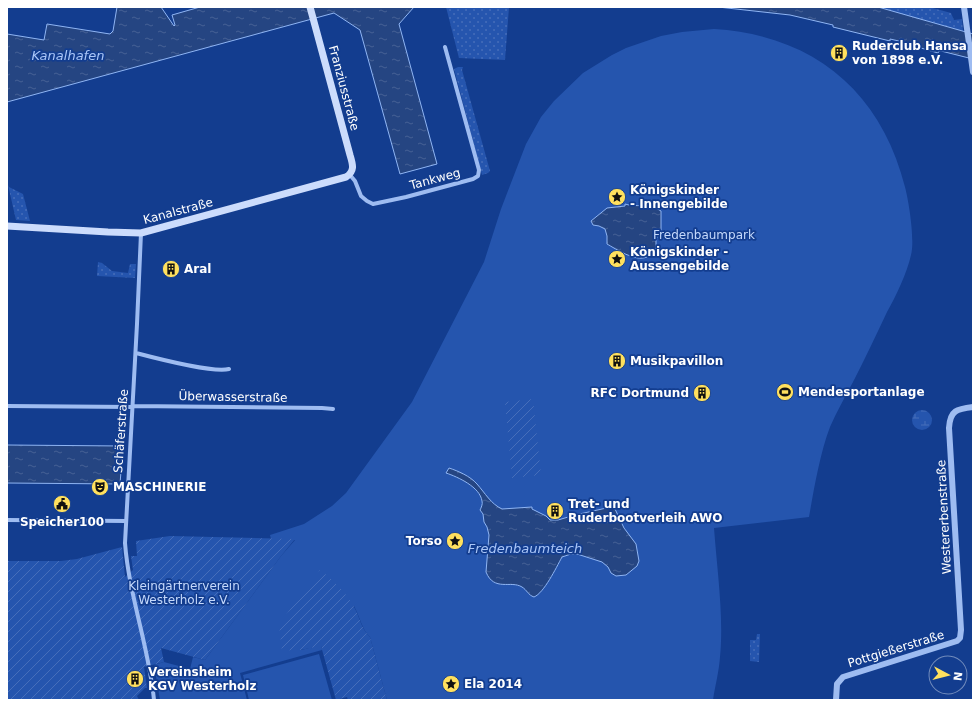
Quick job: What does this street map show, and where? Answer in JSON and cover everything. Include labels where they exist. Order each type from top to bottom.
[{"type":"main road","name":"Franziusstraße","points":[[310,7],[350,155],[353,168],[350,175]]},
{"type":"main road","name":"Kanalstraße","points":[[7,226],[135,234],[346,178],[350,175]]},
{"type":"street","points":[[964,7],[973,72]]},
{"type":"street","name":"Tankweg","points":[[350,175],[355,181],[361,196],[373,204],[406,197],[473,179],[478,176],[479,170],[445,46]]},
{"type":"street","name":"Schäferstraße","points":[[141,233],[125,543],[129,574],[150,671],[154,700]]},
{"type":"street","points":[[136,353],[221,371],[229,368]]},
{"type":"street","name":"Überwasserstraße","points":[[7,406],[333,409]]},
{"type":"street","name":"Westererbenstraße","points":[[957,641],[960,638],[962,630],[949,428],[952,414],[956,411],[973,407]]},
{"type":"street","points":[[7,520],[126,521]]},
{"type":"street","name":"Pottgießerstraße","points":[[836,700],[837,684],[842,677],[957,641]]},
{"type":"green space","points":[[446,7],[509,7],[505,60],[459,58]]},
{"type":"green space","points":[[878,7],[929,7],[951,13],[954,20],[962,19],[963,31]]},
{"type":"green space","name":"Fredenbaumpark","points":[[714,29],[750,34],[782,43],[812,56],[838,74],[860,96],[879,123],[894,153],[907,194],[911,221],[912,248],[907,269],[901,284],[826,437],[809,517],[714,528],[720,593],[721,642],[713,700],[387,700],[370,637],[363,627],[354,606],[300,648],[301,650],[321,645],[322,650],[240,673],[247,700],[160,700],[154,665],[164,662],[190,669],[193,657],[205,660],[281,556],[295,540],[271,539],[270,535],[304,524],[332,506],[346,493],[412,402],[484,262],[501,209],[526,144],[541,117],[554,101],[583,73],[626,48],[661,36],[682,32]]},
{"type":"green space","points":[[463,67],[462,70],[490,171],[482,175],[454,69]]},
{"type":"green space","points":[[8,185],[9,187],[23,194],[30,221],[16,220]]},
{"type":"green space","points":[[98,262],[102,263],[112,271],[128,273],[130,264],[136,264],[135,278],[97,276]]},
{"type":"green space","points":[[533,399],[541,475],[512,478],[505,402]]},
{"type":"green space","points":[[918,410],[926,410],[932,416],[932,424],[926,430],[918,430],[912,424],[912,416]]},
{"type":"green space","name":"Kleingärtnerverein Westerholz e.V.","points":[[170,536],[295,539],[205,660],[161,648],[164,662],[144,667],[147,688],[145,688],[137,696],[139,700],[7,700],[7,561],[61,561],[77,559],[122,547],[125,577],[133,570],[131,556],[137,556],[136,541]]},
{"type":"green space","points":[[320,570],[335,582],[351,601],[363,627],[370,637],[387,700],[348,700],[347,697],[336,700],[321,646],[300,650],[299,648],[282,652],[279,624]]},
{"type":"green space","points":[[757,634],[760,634],[759,662],[750,661],[750,640],[756,640]]},
{"type":"green space","points":[[319,654],[332,700],[249,700],[243,675]]},
{"type":"water","name":"Kanalhafen","points":[[117,7],[161,7],[174,26],[172,15],[200,7],[414,7],[399,24],[437,164],[400,174],[360,30],[334,13],[7,102],[7,34],[44,40],[47,24],[110,34],[113,31]]},
{"type":"water","points":[[718,7],[878,7],[973,34],[973,59],[941,51],[938,53],[921,48],[921,46],[890,39],[890,41],[790,15]]},
{"type":"water","points":[[625,204],[633,206],[647,206],[661,211],[661,234],[656,238],[656,248],[647,257],[637,258],[620,252],[607,244],[605,229],[593,225],[591,221],[607,208],[625,206]]},
{"type":"water","points":[[7,445],[123,446],[120,484],[7,483]]},
{"type":"water","name":"Fredenbaumteich","points":[[449,468],[460,472],[471,479],[491,501],[502,509],[532,507],[532,509],[546,516],[550,520],[558,520],[611,507],[615,509],[624,528],[636,544],[639,561],[637,566],[626,575],[616,576],[611,573],[608,567],[602,562],[577,554],[571,554],[562,557],[542,591],[534,597],[518,585],[498,584],[493,582],[486,572],[489,535],[484,522],[483,514],[480,510],[482,501],[477,491],[468,483],[446,473]]},
{"type":"place","name":"Ruderclub Hansa von 1898 e.V.","points":[[839,53]]},
{"type":"place","name":"Königskinder - Innengebilde","points":[[617,197]]},
{"type":"place","name":"Königskinder - Aussengebilde","points":[[617,259]]},
{"type":"place","name":"Aral","points":[[171,269]]},
{"type":"place","name":"Musikpavillon","points":[[617,361]]},
{"type":"place","name":"Mendesportanlage","points":[[785,392]]},
{"type":"place","name":"RFC Dortmund","points":[[702,393]]},
{"type":"place","name":"MASCHINERIE","points":[[100,487]]},
{"type":"place","name":"Speicher100","points":[[62,504]]},
{"type":"place","name":"Tret- und Ruderbootverleih AWO","points":[[555,511]]},
{"type":"place","name":"Torso","points":[[455,541]]},
{"type":"place","name":"Vereinsheim KGV Westerholz","points":[[135,679]]},
{"type":"place","name":"Ela 2014","points":[[451,684]]}]
